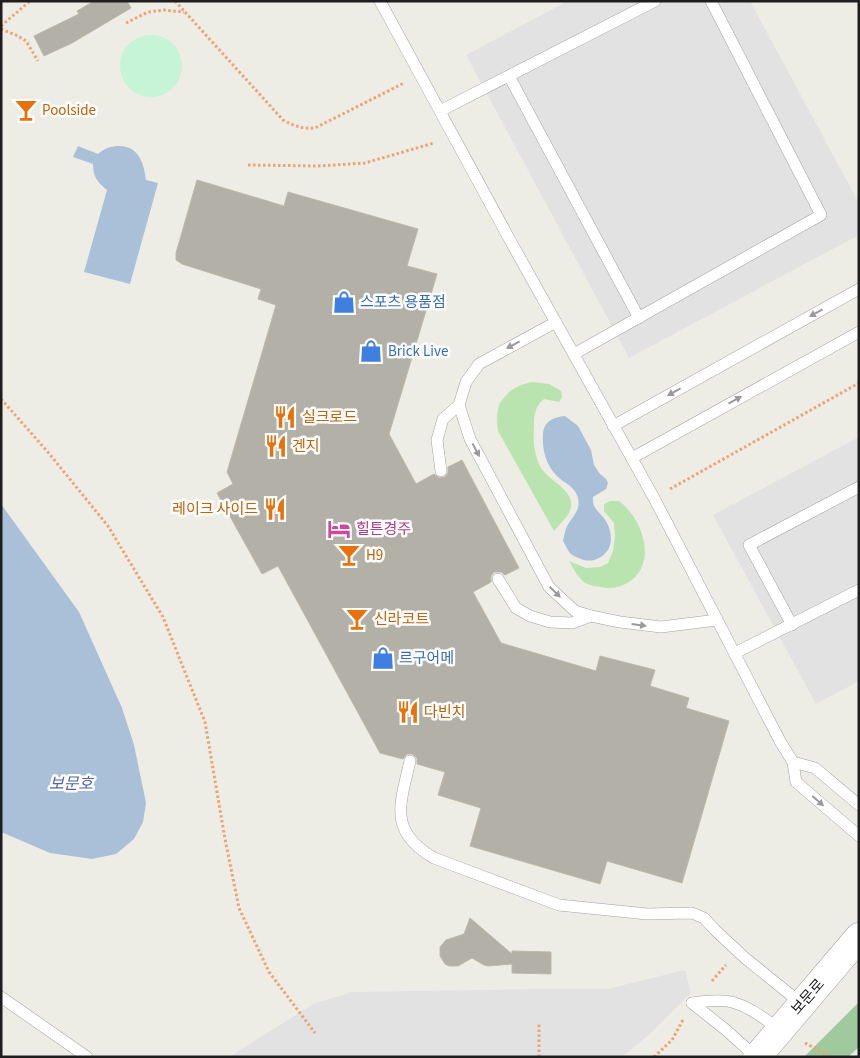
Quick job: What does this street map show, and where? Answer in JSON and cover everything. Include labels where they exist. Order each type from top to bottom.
[{"type":"street","name":"보문로","points":[[757,1057],[859,937]]},
{"type":"lane","points":[[380,1],[654,498],[781,743],[793,762],[796,782],[859,836]]},
{"type":"lane","points":[[440,111],[655,1]]},
{"type":"lane","points":[[574,354],[821,216],[710,1]]},
{"type":"lane","points":[[509,76],[639,318]]},
{"type":"lane","points":[[614,426],[859,289]]},
{"type":"lane","points":[[441,471],[437,440],[444,419],[459,405],[466,382],[478,364],[556,322]]},
{"type":"lane","points":[[632,458],[859,332]]},
{"type":"lane","points":[[459,405],[470,439],[549,587],[575,611],[620,622],[662,627],[717,620]]},
{"type":"lane","points":[[792,625],[749,546],[859,487]]},
{"type":"lane","points":[[498,579],[516,608],[530,616],[550,622],[572,623],[591,616]]},
{"type":"lane","points":[[735,653],[859,590]]},
{"type":"lane","points":[[410,761],[400,807],[401,819],[406,833],[422,851],[434,858],[558,905],[647,914],[692,913],[704,918],[738,952],[802,1004]]},
{"type":"lane","points":[[793,762],[816,768],[859,804]]},
{"type":"lane","points":[[1,997],[88,1057]]},
{"type":"lane","points":[[692,1003],[706,1001],[731,1002],[749,1009],[780,1030]]},
{"type":"lane","points":[[692,1003],[757,1057]]},
{"type":"path","points":[[30,1],[1,28],[26,41],[38,62]]},
{"type":"path","points":[[174,1],[283,120],[296,126],[315,128],[420,75]]},
{"type":"path","points":[[126,23],[148,12],[164,10],[184,12]]},
{"type":"path","points":[[248,165],[318,166],[364,163],[454,138]]},
{"type":"path","points":[[654,498],[859,383]]},
{"type":"path","points":[[1,399],[47,451],[108,526],[163,617],[205,722],[225,840],[239,908],[269,972],[315,1033]]},
{"type":"path","points":[[654,1057],[672,1040],[692,1003],[738,952]]},
{"type":"path","points":[[539,1024],[539,1057]]},
{"type":"green space","points":[[145,35],[157,35],[173,44],[180,54],[182,66],[180,78],[173,88],[157,97],[145,97],[134,92],[125,83],[120,72],[120,60],[125,49],[134,40]]},
{"type":"green space","points":[[533,382],[549,384],[561,391],[562,397],[559,402],[544,399],[537,408],[534,422],[534,447],[541,468],[563,488],[570,497],[571,502],[566,518],[554,531],[498,431],[498,410],[503,398],[514,388]]},
{"type":"green space","points":[[610,501],[619,501],[633,516],[639,526],[645,548],[641,568],[635,577],[622,586],[607,588],[585,583],[578,576],[569,561],[586,568],[600,567],[608,563],[613,551],[615,536],[614,523],[604,511],[604,504]]},
{"type":"green space","points":[[859,1002],[859,1047],[848,1057],[804,1057]]},
{"type":"shaded area","points":[[568,1],[750,1],[859,203],[859,235],[629,358],[466,55]]},
{"type":"shaded area","points":[[859,437],[859,681],[816,704],[713,515]]},
{"type":"shaded area","points":[[685,970],[691,993],[649,1035],[622,1057],[229,1057],[315,1003],[353,992],[607,989]]},
{"type":"water","points":[[78,146],[98,154],[114,146],[132,149],[142,162],[146,180],[158,183],[130,284],[84,272],[107,190],[96,178],[93,164],[73,157]]},
{"type":"water","points":[[565,416],[578,426],[591,450],[594,465],[608,483],[606,489],[593,497],[593,503],[608,524],[611,542],[605,554],[593,560],[585,560],[574,556],[563,541],[567,526],[576,513],[579,502],[577,494],[572,488],[553,472],[547,462],[543,446],[545,426],[557,417]]},
{"type":"water","name":"보문호","points":[[1,504],[79,612],[122,708],[134,745],[146,803],[143,822],[134,839],[116,854],[92,859],[50,853],[1,832]]},
{"type":"building","points":[[94,1],[127,1],[131,8],[72,43],[44,56],[34,36],[79,14],[77,11]]},
{"type":"building","name":"힐튼경주","points":[[197,180],[284,206],[288,192],[418,229],[407,266],[437,274],[389,434],[416,484],[434,474],[439,478],[445,477],[448,473],[448,467],[462,460],[519,568],[505,575],[501,572],[494,572],[491,576],[491,582],[473,592],[501,643],[596,671],[600,656],[655,670],[650,686],[689,698],[686,708],[729,721],[682,883],[607,861],[600,884],[470,846],[481,808],[438,795],[445,772],[417,764],[417,758],[412,754],[407,754],[403,759],[380,753],[278,566],[262,574],[217,493],[233,484],[227,472],[276,305],[258,299],[261,289],[182,264],[176,260],[176,253]]},
{"type":"building","points":[[470,918],[512,954],[512,951],[551,952],[551,974],[512,973],[512,964],[488,966],[472,958],[458,966],[445,964],[440,956],[440,947],[446,940],[464,934]]},
{"type":"place","name":"Poolside","points":[[26,110]]},
{"type":"place","name":"스포츠 용품점","points":[[344,302]]},
{"type":"place","name":"Brick Live","points":[[371,351]]},
{"type":"place","name":"실크로드","points":[[285,417]]},
{"type":"place","name":"겐지","points":[[276,446]]},
{"type":"place","name":"레이크 사이드","points":[[275,509]]},
{"type":"place","name":"힐튼경주","points":[[339,529]]},
{"type":"place","name":"H9","points":[[349,555]]},
{"type":"place","name":"신라코트","points":[[357,619]]},
{"type":"place","name":"르구어메","points":[[383,658]]},
{"type":"place","name":"다빈치","points":[[408,712]]}]
